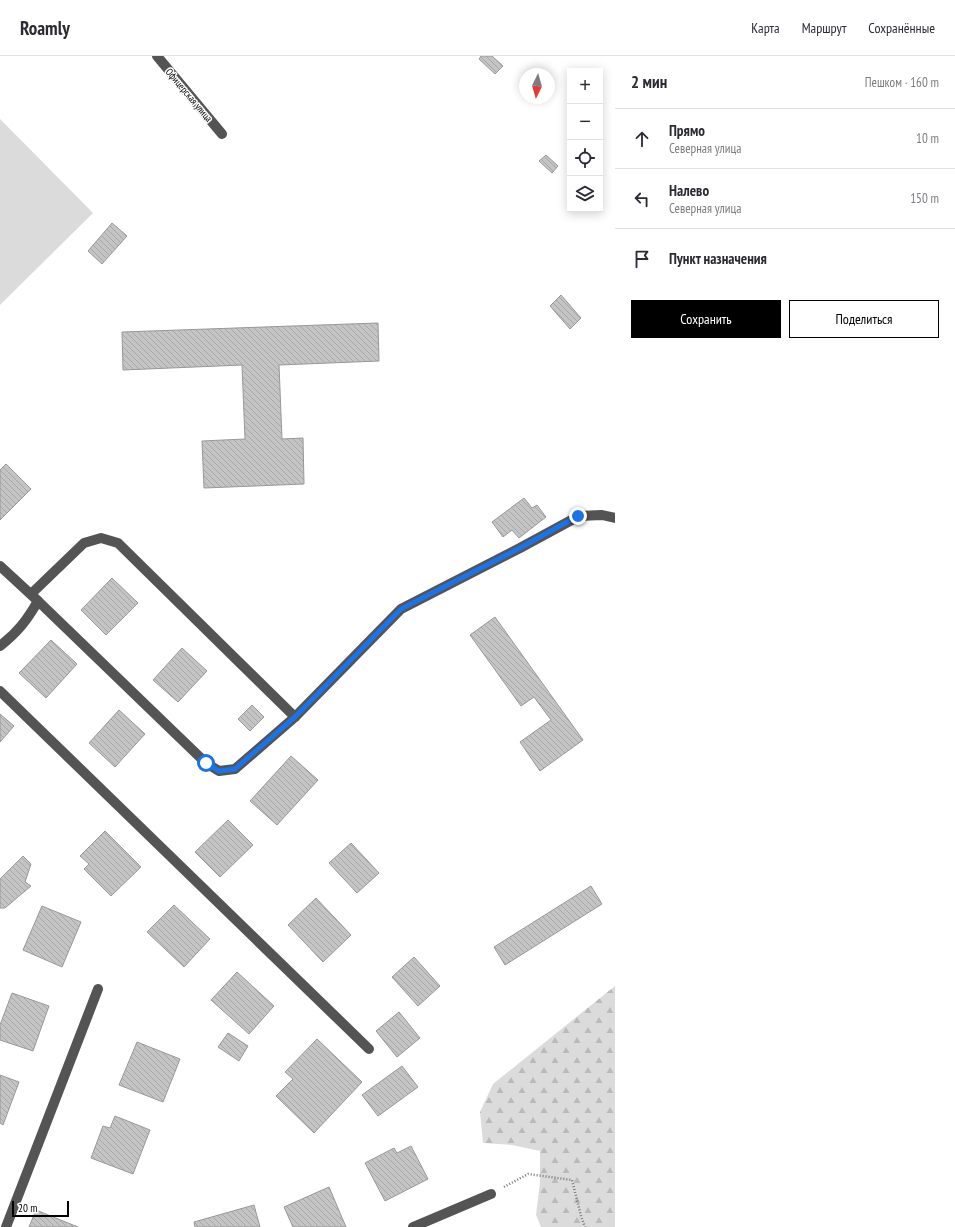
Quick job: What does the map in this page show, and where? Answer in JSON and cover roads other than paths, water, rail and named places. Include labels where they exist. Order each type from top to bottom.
[{"type":"street","name":"Офицерская улица","points":[[157,56],[222,134]]},
{"type":"street","points":[[0,566],[35,597],[206,763],[219,771],[235,769],[295,717],[401,609],[520,548],[578,516],[602,514],[615,518]]},
{"type":"street","points":[[0,646],[13,636],[28,618],[35,597],[84,543],[101,538],[118,543],[295,717]]},
{"type":"street","points":[[0,691],[369,1049]]},
{"type":"street","points":[[6,1227],[98,989]]},
{"type":"street","points":[[413,1227],[492,1194]]}]
